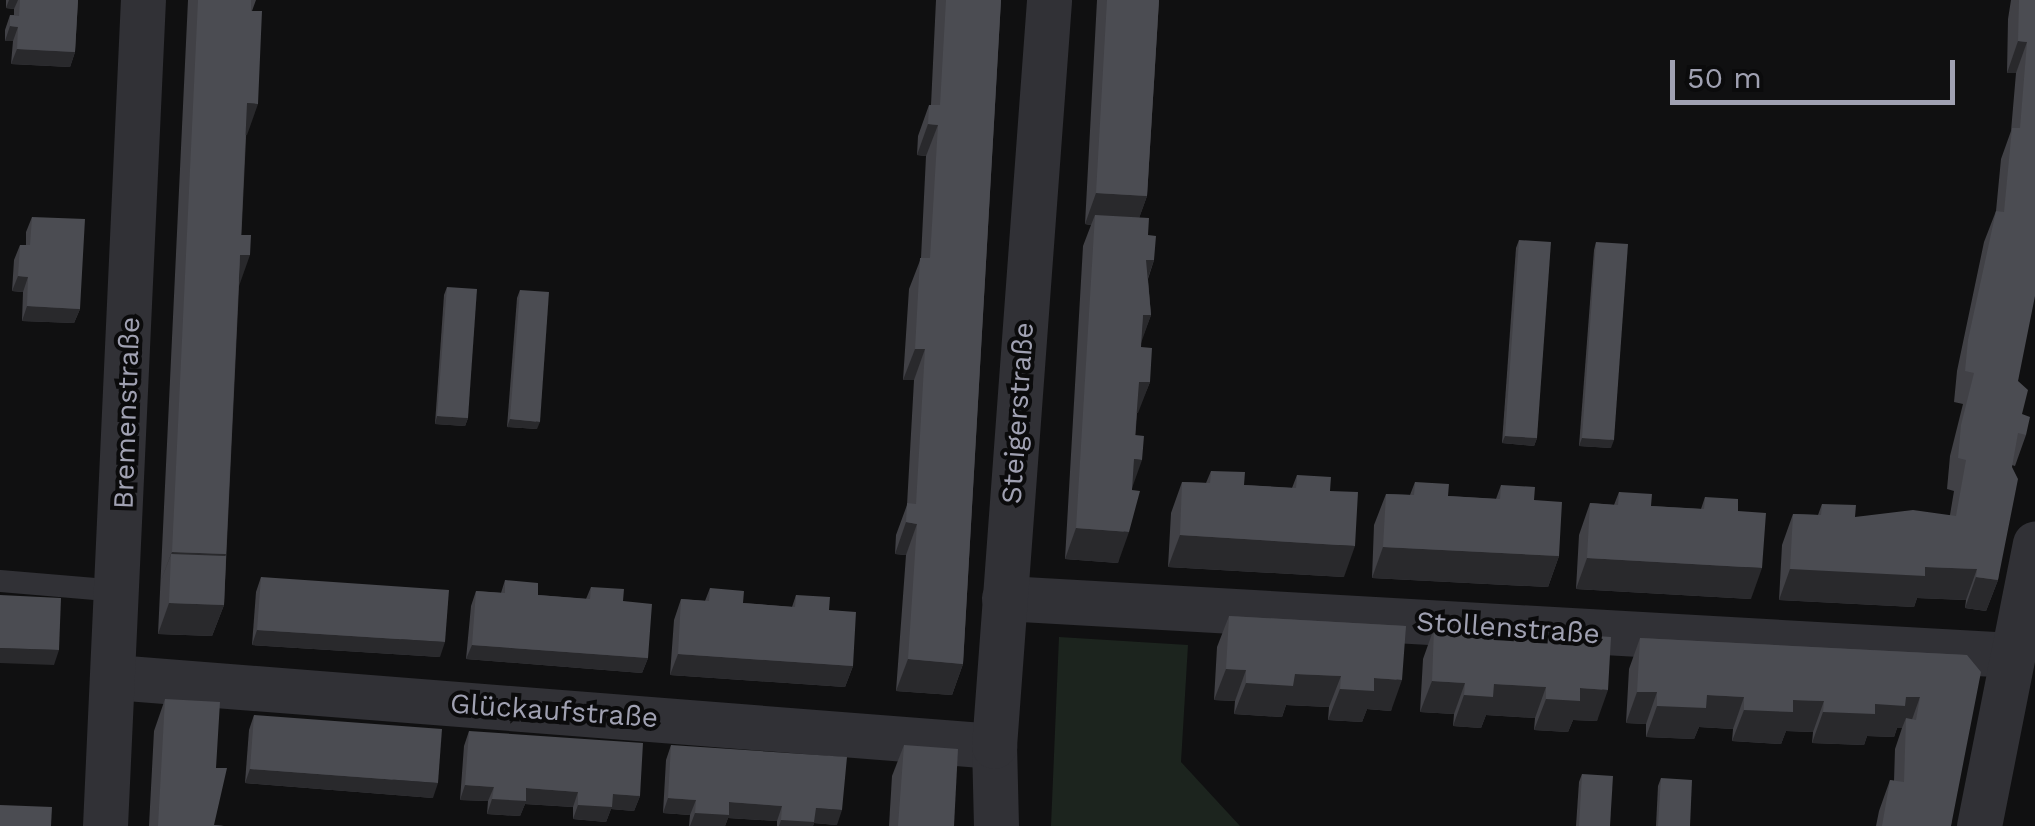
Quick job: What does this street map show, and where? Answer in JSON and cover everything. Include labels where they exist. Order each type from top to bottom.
[{"type":"street","name":"Bremenstraße","points":[[106,826],[143,0]]},
{"type":"street","name":"Steigerstraße","points":[[996,826],[994,746],[1049,0]]},
{"type":"street","points":[[1979,826],[2035,544]]},
{"type":"street","name":"Stollenstraße","points":[[1004,598],[2012,655]]},
{"type":"street","name":"Glückaufstraße","points":[[114,677],[994,746]]},
{"type":"lane","points":[[0,581],[118,591]]},
{"type":"shaded area","points":[[1059,637],[1188,645],[1181,762],[1240,826],[1051,826]]},
{"type":"building","points":[[20,0],[78,0],[75,52],[17,49],[18,27],[10,26],[10,15],[19,16]]},
{"type":"building","points":[[198,0],[251,0],[251,11],[262,11],[258,104],[247,103],[241,235],[251,235],[250,255],[240,255],[226,554],[172,552]]},
{"type":"building","points":[[946,0],[1001,0],[963,664],[908,659],[917,524],[906,522],[907,503],[916,504],[925,349],[915,349],[920,258],[930,258],[938,125],[928,124],[929,105],[940,105]]},
{"type":"building","points":[[1107,0],[1159,0],[1147,196],[1096,193]]},
{"type":"building","points":[[2019,0],[2035,0],[2035,296],[2018,381],[2028,390],[2022,414],[2030,417],[2026,435],[2018,433],[2012,467],[2018,479],[1998,580],[1976,577],[1977,569],[1925,567],[1925,576],[1790,569],[1793,514],[1821,515],[1822,504],[1856,505],[1855,517],[1913,510],[1956,516],[1966,460],[1958,458],[1961,425],[1974,373],[1965,371],[1968,340],[1996,211],[2004,212],[2012,128],[2020,128],[2027,42],[2018,41]]},
{"type":"building","points":[[1095,215],[1149,218],[1148,235],[1156,236],[1154,260],[1146,260],[1151,315],[1143,315],[1141,347],[1152,348],[1150,382],[1139,382],[1135,435],[1144,436],[1142,460],[1134,459],[1132,490],[1140,491],[1129,532],[1076,528]]},
{"type":"building","points":[[32,217],[85,219],[80,309],[27,306],[28,277],[18,276],[20,245],[30,245]]},
{"type":"building","points":[[1519,240],[1551,242],[1537,438],[1505,436]]},
{"type":"building","points":[[1596,242],[1628,244],[1614,440],[1582,438]]},
{"type":"building","points":[[447,287],[477,289],[468,418],[437,416]]},
{"type":"building","points":[[520,290],[549,292],[540,422],[510,419]]},
{"type":"building","points":[[1211,471],[1245,472],[1244,485],[1296,488],[1297,475],[1331,477],[1330,491],[1358,492],[1355,546],[1180,535],[1182,482],[1210,483]]},
{"type":"building","points":[[1415,482],[1449,484],[1448,496],[1500,499],[1501,485],[1535,487],[1534,500],[1562,502],[1559,556],[1383,547],[1386,494],[1414,495]]},
{"type":"building","points":[[1619,492],[1652,494],[1651,506],[1704,509],[1705,497],[1738,499],[1738,511],[1766,513],[1762,568],[1587,558],[1590,503],[1618,505]]},
{"type":"building","points":[[171,554],[226,556],[224,605],[169,603]]},
{"type":"building","points":[[261,577],[449,590],[445,642],[257,630]]},
{"type":"building","points":[[505,580],[538,583],[538,595],[590,599],[591,587],[624,589],[623,601],[652,604],[648,658],[472,645],[476,591],[505,593]]},
{"type":"building","points":[[710,588],[744,591],[743,603],[795,607],[796,595],[830,597],[829,610],[856,612],[853,666],[678,654],[681,599],[709,601]]},
{"type":"building","points":[[0,595],[61,598],[59,650],[0,648]]},
{"type":"building","points":[[1229,616],[1406,626],[1402,680],[1374,678],[1374,691],[1340,689],[1341,676],[1295,674],[1293,686],[1246,683],[1246,670],[1226,669]]},
{"type":"building","points":[[1434,628],[1611,637],[1608,690],[1580,688],[1580,701],[1546,699],[1546,687],[1494,684],[1493,697],[1464,695],[1465,683],[1432,681]]},
{"type":"building","points":[[1640,638],[1967,655],[1981,672],[1951,826],[1882,826],[1890,780],[1904,782],[1906,718],[1916,720],[1920,697],[1906,697],[1905,706],[1875,704],[1875,714],[1823,712],[1824,701],[1793,700],[1793,712],[1744,710],[1744,697],[1707,695],[1706,708],[1657,706],[1657,692],[1637,692]]},
{"type":"building","points":[[165,699],[220,702],[216,768],[227,768],[214,825],[224,826],[158,826]]},
{"type":"building","points":[[254,715],[442,729],[438,783],[250,769]]},
{"type":"building","points":[[469,731],[643,743],[640,796],[613,794],[612,807],[578,805],[578,792],[526,788],[526,801],[492,799],[494,787],[465,785]]},
{"type":"building","points":[[671,745],[847,757],[842,810],[816,808],[814,822],[781,820],[782,806],[756,804],[729,802],[729,815],[695,813],[696,800],[668,798]]},
{"type":"building","points":[[904,745],[958,749],[954,826],[898,826]]},
{"type":"building","points":[[1582,774],[1613,776],[1610,826],[1579,826]]},
{"type":"building","points":[[1661,778],[1692,780],[1690,826],[1658,826]]},
{"type":"building","points":[[0,805],[52,807],[51,826],[0,826]]}]
